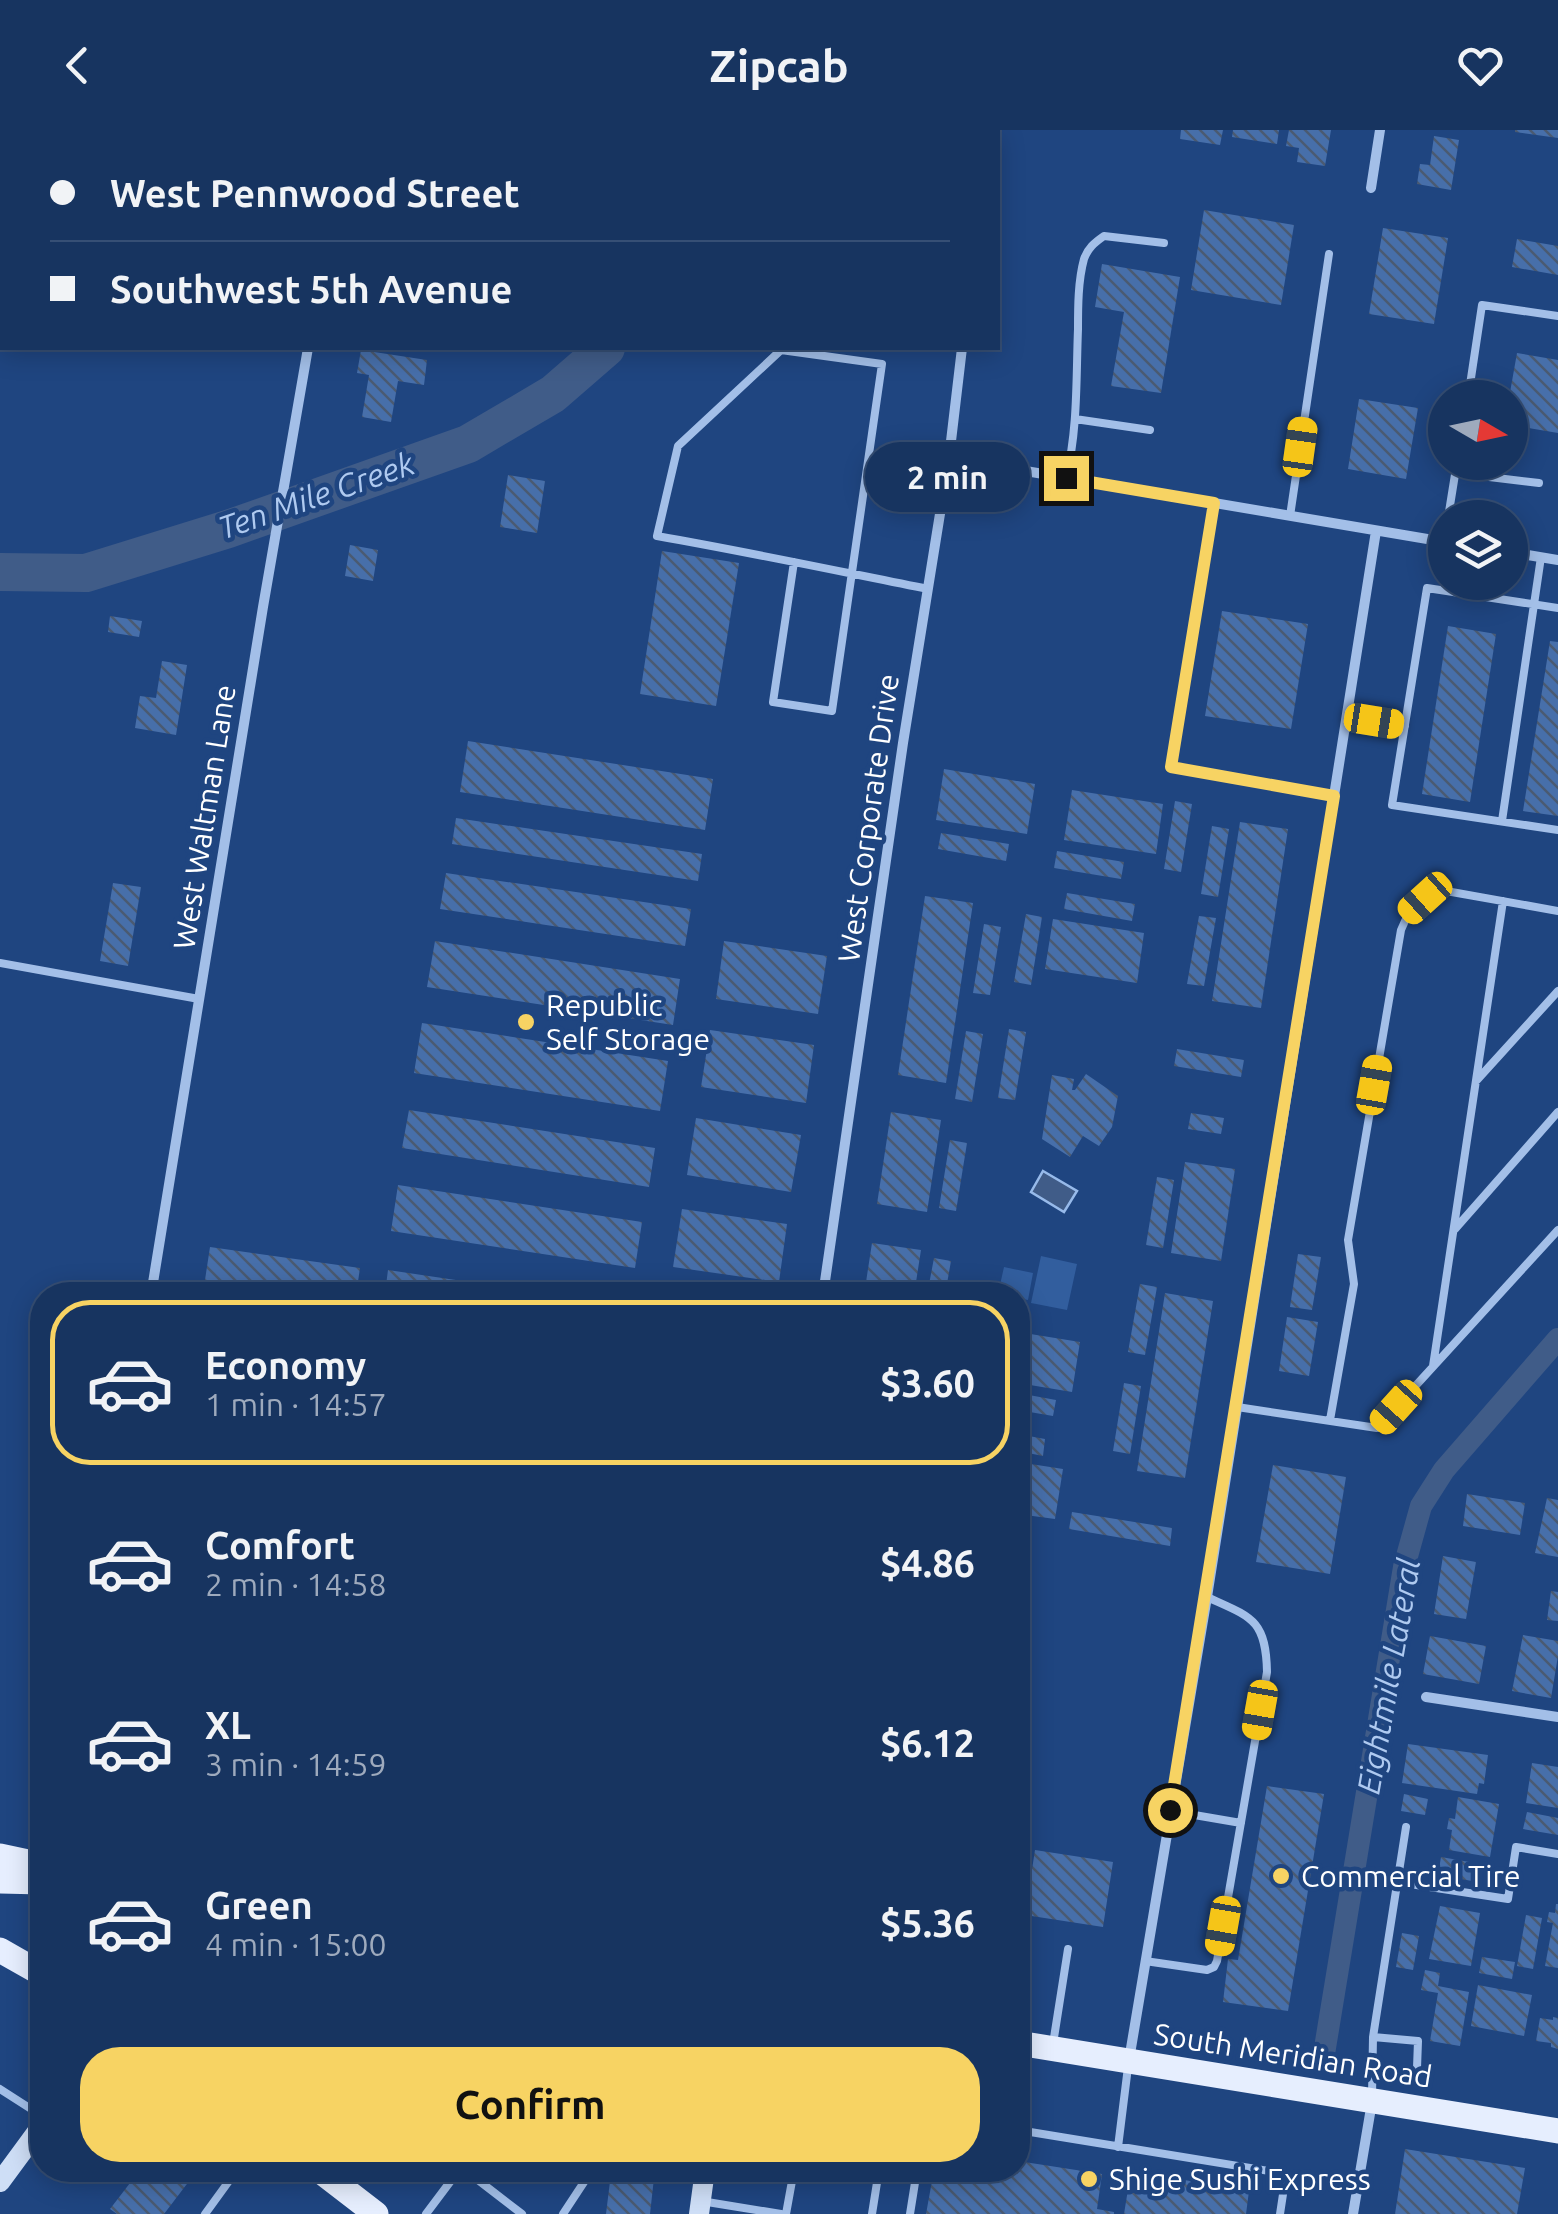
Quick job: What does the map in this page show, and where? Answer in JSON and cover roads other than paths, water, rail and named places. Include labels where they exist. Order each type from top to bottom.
[{"type":"main road","points":[[0,1856],[30,1863]]},
{"type":"main road","points":[[0,1881],[30,1882]]},
{"type":"main road","points":[[0,1950],[30,1967]]},
{"type":"main road","name":"South Meridian Road","points":[[1030,2044],[1558,2131]]},
{"type":"main road","points":[[335,2182],[376,2214]]},
{"type":"street","points":[[1371,188],[1380,130]]},
{"type":"street","name":"West Waltman Lane","points":[[153,1282],[308,350]]},
{"type":"street","name":"West Corporate Drive","points":[[825,1282],[949,458],[962,350]]},
{"type":"street","points":[[949,458],[1428,538]]},
{"type":"street","points":[[1128,2061],[1237,1407],[1376,530]]},
{"type":"street","points":[[1528,555],[1558,560]]},
{"type":"street","points":[[1426,1697],[1558,1717]]},
{"type":"street","points":[[1353,2214],[1372,2100]]},
{"type":"street","points":[[0,2182],[30,2142]]},
{"type":"street","points":[[700,2208],[703,2182]]},
{"type":"lane","points":[[1066,478],[1075,419],[1078,298],[1084,259],[1091,245],[1104,236],[1164,243]]},
{"type":"lane","points":[[1290,516],[1328,254]]},
{"type":"lane","points":[[1471,380],[1482,305],[1558,316]]},
{"type":"lane","points":[[781,350],[678,446],[657,536],[928,589]]},
{"type":"lane","points":[[789,350],[882,364],[832,712],[773,702],[794,562]]},
{"type":"lane","points":[[1075,419],[1150,430]]},
{"type":"lane","points":[[1522,480],[1539,483]]},
{"type":"lane","points":[[1214,503],[1171,767],[1334,796]]},
{"type":"lane","points":[[1502,822],[1540,557]]},
{"type":"lane","points":[[1558,608],[1427,588],[1392,805],[1558,830]]},
{"type":"lane","points":[[1347,716],[1405,726]]},
{"type":"lane","points":[[1330,1420],[1354,1284],[1348,1240],[1401,930],[1409,912],[1425,898],[1446,891],[1558,911]]},
{"type":"lane","points":[[1433,1366],[1503,901]]},
{"type":"lane","points":[[0,963],[200,999]]},
{"type":"lane","points":[[1476,1081],[1558,990]]},
{"type":"lane","points":[[1454,1231],[1558,1112]]},
{"type":"lane","points":[[1237,1407],[1377,1428],[1558,1230]]},
{"type":"lane","points":[[1145,1961],[1207,1970],[1217,1961],[1267,1672],[1264,1635],[1256,1624],[1206,1597]]},
{"type":"lane","points":[[1170,1810],[1241,1823]]},
{"type":"lane","points":[[1372,2100],[1372,2036],[1406,1827]]},
{"type":"lane","points":[[1398,1882],[1508,1899],[1516,1847],[1558,1854]]},
{"type":"lane","points":[[1052,2048],[1068,1949]]},
{"type":"lane","points":[[1372,2036],[1418,2041],[1417,2068]]},
{"type":"lane","points":[[1118,2147],[1128,2061]]},
{"type":"lane","points":[[0,2090],[30,2109]]},
{"type":"lane","points":[[1030,2132],[1282,2174],[1285,2181],[1280,2214]]},
{"type":"lane","points":[[205,2214],[228,2182]]},
{"type":"lane","points":[[426,2214],[452,2182]]},
{"type":"lane","points":[[478,2182],[522,2214]]},
{"type":"lane","points":[[563,2214],[584,2182]]},
{"type":"lane","points":[[700,2208],[783,2214],[791,2182]]},
{"type":"lane","points":[[872,2214],[877,2182]]},
{"type":"lane","points":[[910,2214],[914,2182]]},
{"type":"waterway","name":"Ten Mile Creek","points":[[0,572],[86,573],[228,529],[468,444],[553,394],[604,350]]},
{"type":"waterway","name":"Eightmile Lateral","points":[[1323,2060],[1404,1567],[1421,1506],[1444,1470],[1558,1339]]},
{"type":"place","name":"Republic Self Storage","points":[[526,1022]]},
{"type":"place","name":"Commercial Tire","points":[[1281,1876]]},
{"type":"place","name":"Shige Sushi Express","points":[[1089,2179]]}]
